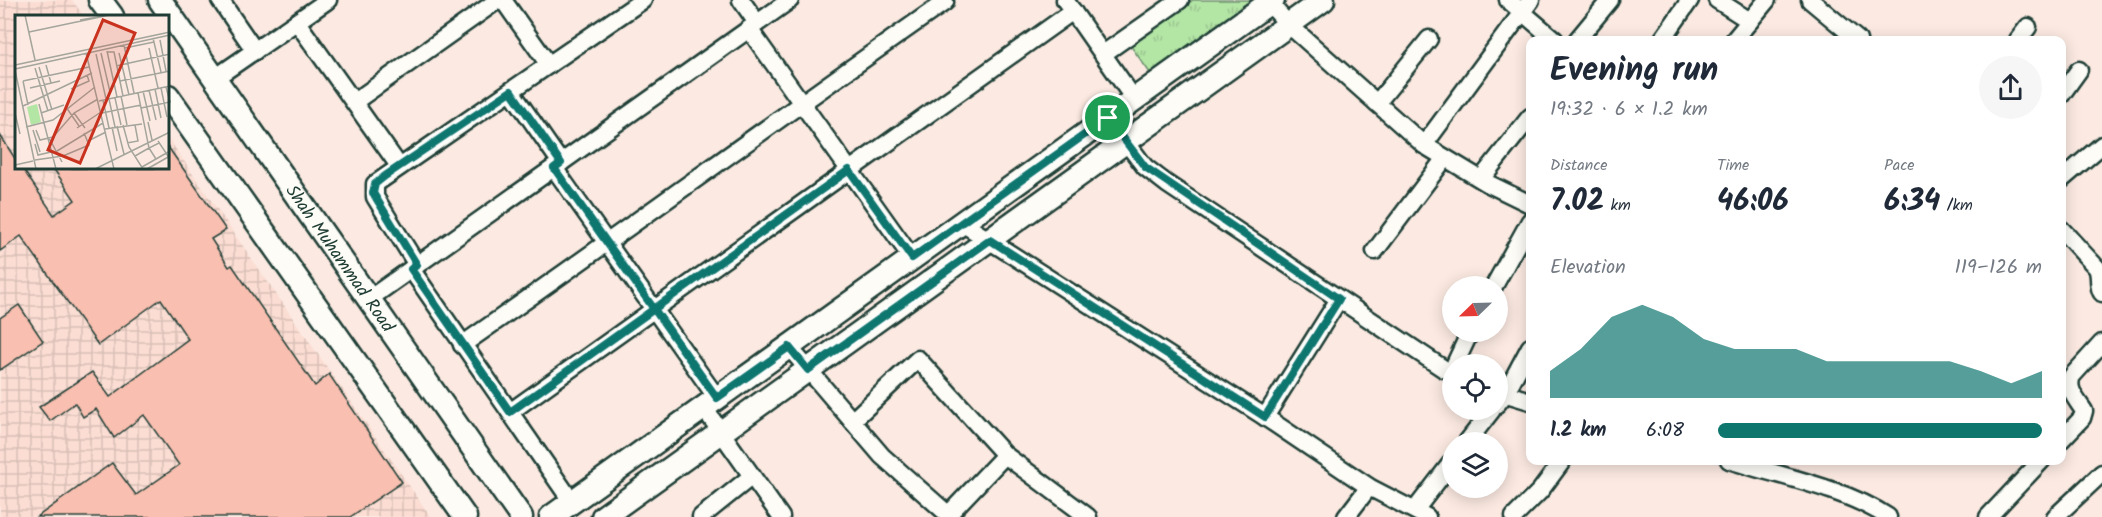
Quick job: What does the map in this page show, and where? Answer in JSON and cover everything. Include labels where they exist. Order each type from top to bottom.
[{"type":"street","points":[[100,0],[111,15]]},
{"type":"street","name":"Shah Muhammad Road","points":[[160,0],[520,517]]},
{"type":"street","points":[[220,0],[255,51]]},
{"type":"street","points":[[215,78],[328,0]]},
{"type":"street","points":[[354,102],[498,0]]},
{"type":"street","points":[[503,0],[549,65]]},
{"type":"street","points":[[572,502],[462,345],[414,267],[373,193],[375,184],[399,166],[643,0]]},
{"type":"street","points":[[741,0],[753,26],[801,102],[912,258]]},
{"type":"street","points":[[369,299],[790,0]]},
{"type":"street","points":[[1103,54],[1180,0]]},
{"type":"street","points":[[603,517],[1323,0]]},
{"type":"street","points":[[1508,0],[1526,6],[1552,36]]},
{"type":"street","points":[[1580,36],[1610,0]]},
{"type":"street","points":[[1665,36],[1690,0]]},
{"type":"street","points":[[1717,0],[1750,21]]},
{"type":"street","points":[[1737,36],[1767,0]]},
{"type":"street","points":[[1810,0],[1853,36]]},
{"type":"street","points":[[462,345],[608,243],[801,102],[945,2]]},
{"type":"street","points":[[551,517],[1271,2],[1289,25],[1424,145],[1481,179],[1526,202]]},
{"type":"street","points":[[510,412],[849,170],[1069,5],[1134,99]]},
{"type":"street","points":[[1424,145],[1526,6]]},
{"type":"street","points":[[297,22],[399,166]]},
{"type":"street","points":[[1377,103],[1429,39]]},
{"type":"street","points":[[2066,88],[2079,70]]},
{"type":"street","points":[[511,91],[608,243],[654,309],[710,403],[721,432],[781,517]]},
{"type":"street","points":[[170,99],[465,517]]},
{"type":"street","points":[[1108,118],[1145,167],[1167,184],[1442,366]]},
{"type":"street","points":[[1481,179],[1526,122]]},
{"type":"street","points":[[2066,176],[2102,145]]},
{"type":"street","points":[[1375,251],[1445,158]]},
{"type":"street","points":[[962,223],[1370,487],[1421,514],[1442,479]]},
{"type":"street","points":[[1500,276],[1526,228]]},
{"type":"street","points":[[2066,234],[2097,268],[2101,282]]},
{"type":"street","points":[[1265,417],[1339,299]]},
{"type":"street","points":[[2066,384],[2102,344]]},
{"type":"street","points":[[789,347],[882,456],[949,516],[1005,455]]},
{"type":"street","points":[[1508,383],[1526,354]]},
{"type":"street","points":[[852,421],[918,359],[1005,455],[1087,517]]},
{"type":"street","points":[[2066,386],[2084,411],[2082,418],[2066,435]]},
{"type":"street","points":[[1508,397],[1526,400]]},
{"type":"street","points":[[1475,432],[1484,420]]},
{"type":"street","points":[[1514,517],[1540,491],[1559,465]]},
{"type":"street","points":[[1745,465],[1869,504],[1888,517]]},
{"type":"street","points":[[1988,517],[2037,465]]},
{"type":"street","points":[[2055,517],[2102,473]]},
{"type":"street","points":[[700,517],[752,476]]},
{"type":"street","points":[[1346,517],[1370,487]]},
{"type":"shaded area","points":[[0,0],[72,0],[83,15],[15,15],[15,170],[170,170],[170,141],[431,517],[0,517]]},
{"type":"green space","points":[[1193,0],[1253,0],[1150,73],[1130,45]]},
{"type":"building","points":[[0,135],[15,158],[15,170],[23,170],[54,215],[75,200],[54,170],[170,170],[170,150],[226,230],[211,239],[229,267],[232,265],[315,386],[329,374],[402,482],[350,517],[37,517],[112,463],[136,495],[179,465],[144,415],[114,438],[96,409],[83,417],[75,403],[50,421],[39,407],[92,372],[110,397],[188,339],[161,299],[98,345],[21,236],[0,251]]},
{"type":"building","points":[[19,305],[43,341],[0,370],[0,318]]},
{"type":"route","points":[[1108,118],[912,258],[849,170],[654,309],[554,168],[561,163],[511,91],[385,176],[375,184],[373,193],[417,265],[411,269],[510,412],[654,309],[717,398],[789,347],[808,370],[990,240],[1265,417],[1339,299],[1145,167],[1108,118]]}]
